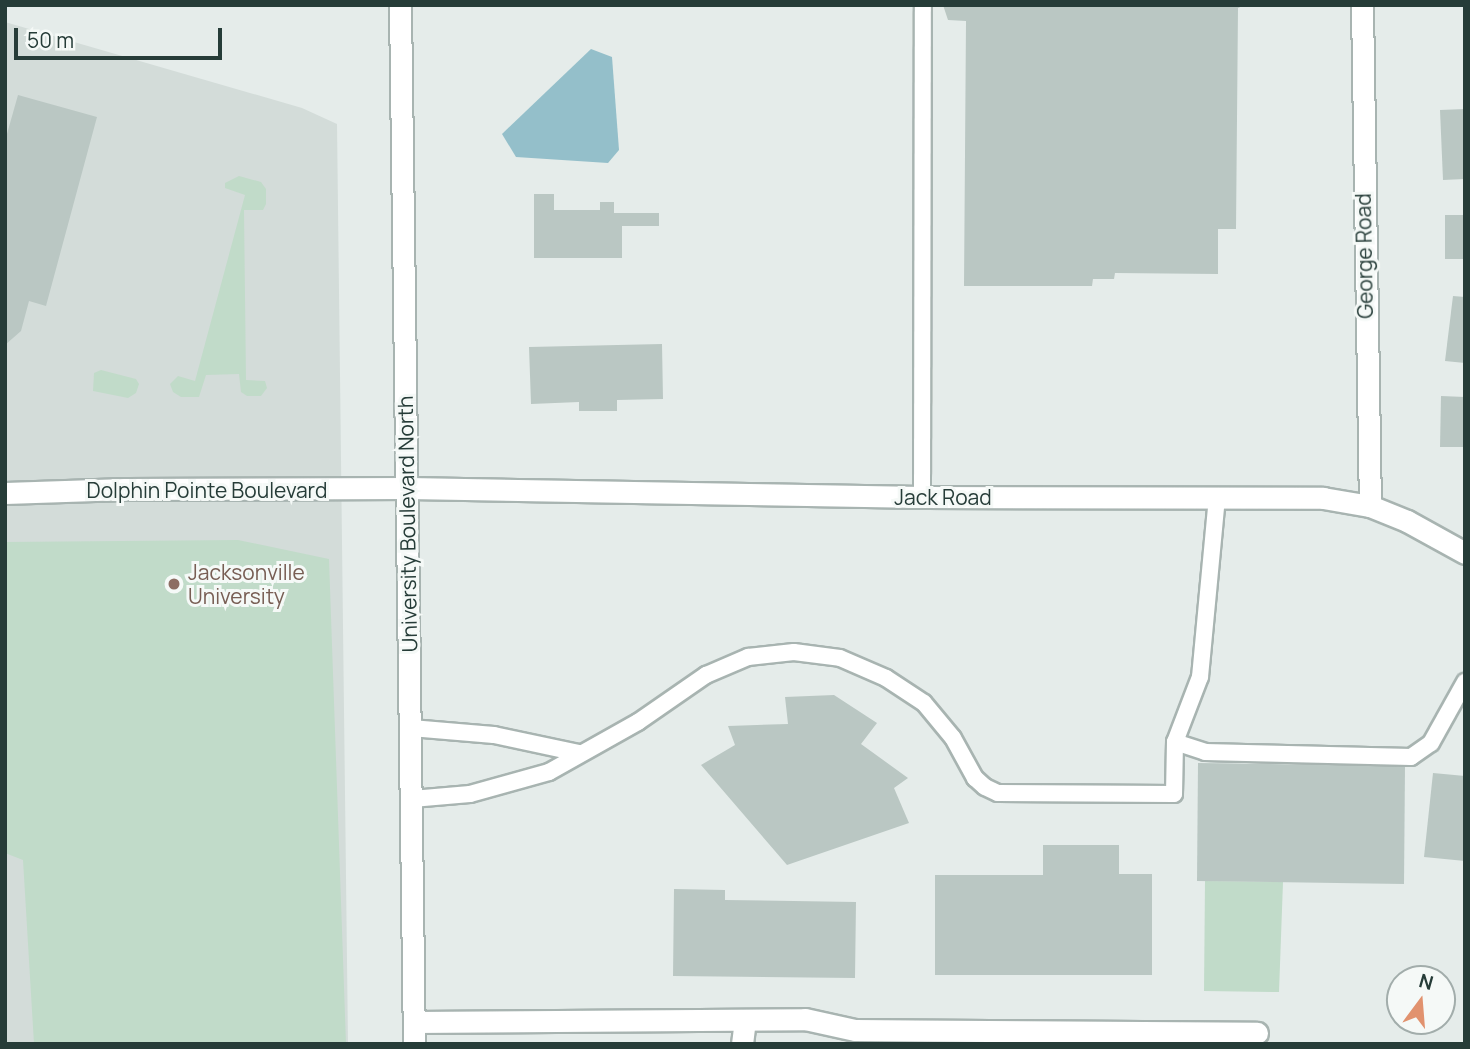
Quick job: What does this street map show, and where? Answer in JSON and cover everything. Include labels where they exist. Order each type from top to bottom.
[{"type":"street","name":"University Boulevard North","points":[[400,5],[403,331],[409,488],[414,1044]]},
{"type":"street","name":"George Road","points":[[1362,5],[1370,506]]},
{"type":"street","name":"Dolphin Pointe Boulevard","points":[[5,493],[125,489],[409,488]]},
{"type":"street","name":"Jack Road","points":[[409,488],[922,497],[1323,498],[1370,506],[1407,522],[1465,554]]},
{"type":"street","points":[[414,1022],[805,1019],[855,1030],[998,1037],[1171,1038],[1256,1033]]},
{"type":"street","points":[[742,1044],[744,1020]]},
{"type":"lane","points":[[922,497],[923,5]]},
{"type":"lane","points":[[412,799],[470,794],[548,772],[638,722],[706,675],[748,657],[794,652],[839,658],[886,678],[924,703],[953,737],[975,778],[998,793],[1174,794],[1175,742],[1200,677],[1217,498]]},
{"type":"lane","points":[[1175,742],[1205,752],[1411,757],[1431,743],[1465,682]]},
{"type":"lane","points":[[411,728],[494,736],[579,753]]},
{"type":"shaded area","name":"Jacksonville University","points":[[5,22],[302,108],[337,124],[348,1044],[5,1044]]},
{"type":"green space","points":[[239,176],[261,182],[266,189],[266,204],[263,210],[244,210],[246,380],[265,381],[267,388],[261,396],[247,396],[241,392],[239,374],[206,375],[199,397],[181,397],[173,392],[170,384],[178,376],[195,381],[245,195],[225,188],[225,183]]},
{"type":"green space","points":[[101,370],[136,379],[139,384],[136,393],[128,398],[93,391],[94,373]]},
{"type":"green space","points":[[238,540],[329,559],[346,1044],[34,1044],[23,860],[5,853],[5,542]]},
{"type":"green space","points":[[1205,881],[1283,882],[1279,992],[1204,991]]},
{"type":"water","points":[[591,49],[612,57],[619,150],[608,163],[516,157],[502,134]]},
{"type":"building","points":[[943,5],[1245,5],[1238,8],[1236,229],[1218,229],[1218,274],[1115,273],[1114,279],[1093,279],[1092,286],[964,286],[966,21],[948,20]]},
{"type":"building","points":[[18,95],[97,117],[46,306],[29,301],[21,331],[5,345],[5,141]]},
{"type":"building","points":[[1465,109],[1465,179],[1443,180],[1440,110]]},
{"type":"building","points":[[534,194],[554,194],[554,210],[600,210],[600,202],[614,202],[614,213],[659,213],[659,226],[622,226],[622,258],[534,258]]},
{"type":"building","points":[[1445,215],[1465,215],[1465,259],[1445,259]]},
{"type":"building","points":[[1453,296],[1465,297],[1465,363],[1445,361]]},
{"type":"building","points":[[662,344],[663,399],[617,400],[617,411],[579,411],[579,402],[531,404],[529,347]]},
{"type":"building","points":[[1441,396],[1465,397],[1465,447],[1440,447]]},
{"type":"building","points":[[834,695],[877,723],[861,744],[908,778],[894,788],[909,823],[787,865],[701,765],[735,745],[728,726],[788,724],[785,697]]},
{"type":"building","points":[[1198,763],[1405,766],[1404,884],[1197,881]]},
{"type":"building","points":[[1433,773],[1465,776],[1465,861],[1424,857]]},
{"type":"building","points":[[1043,845],[1119,845],[1119,874],[1152,874],[1152,975],[935,975],[935,875],[1043,875]]},
{"type":"building","points":[[674,889],[725,890],[725,900],[856,902],[855,978],[673,976]]},
{"type":"place","name":"Jacksonville University","points":[[174,584]]}]
